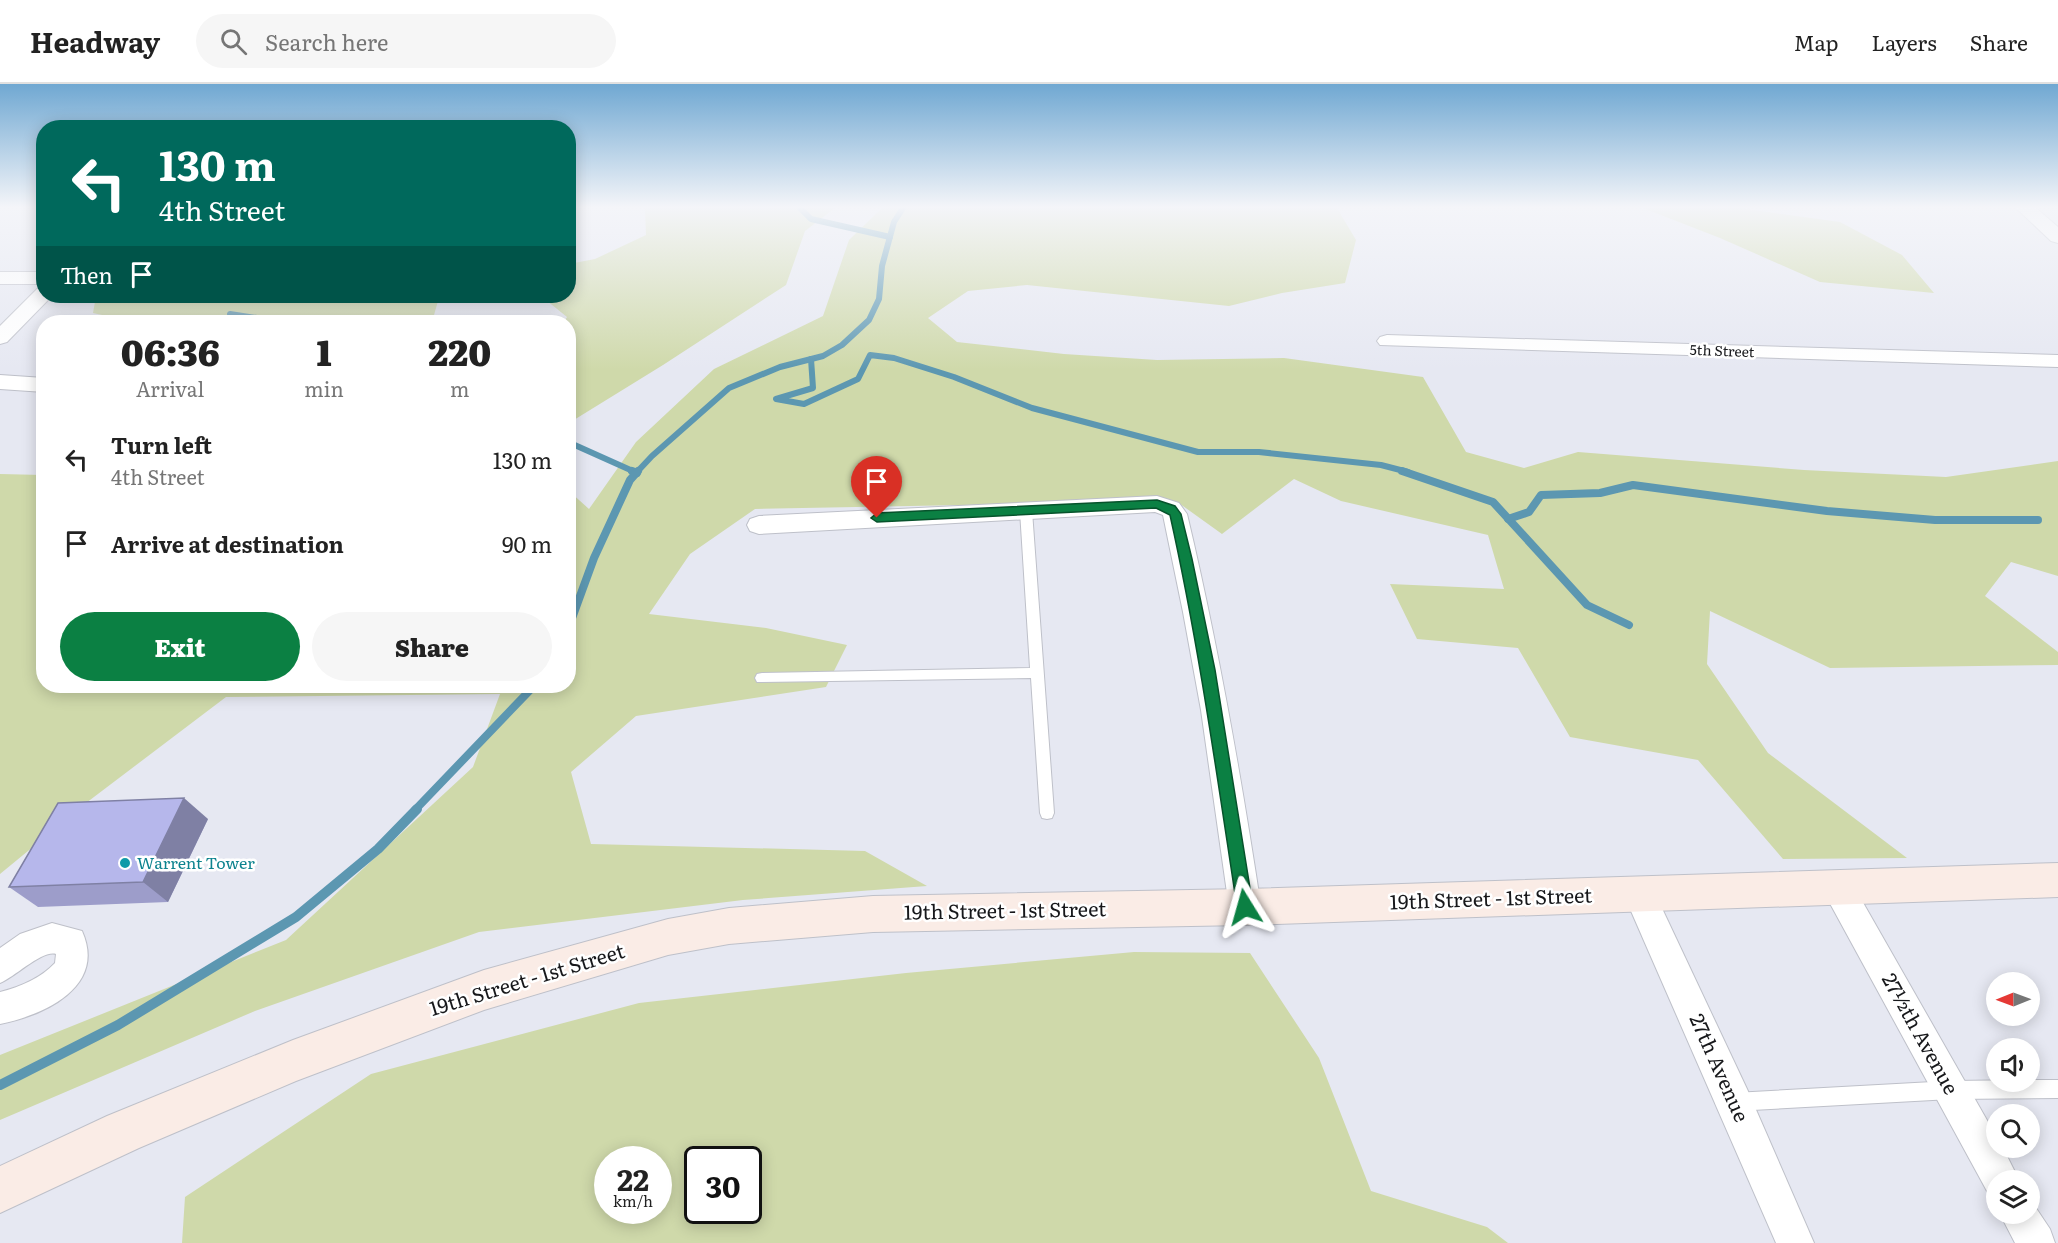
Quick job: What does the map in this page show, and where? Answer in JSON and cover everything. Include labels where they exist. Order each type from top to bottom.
[{"type":"main road","name":"19th Street - 1st Street","points":[[0,1190],[123,1132],[293,1061],[398,1021],[484,990],[668,937],[729,926],[873,914],[1245,907],[2058,880]]},
{"type":"street","points":[[0,278],[36,278]]},
{"type":"street","points":[[0,338],[36,301]]},
{"type":"street","name":"5th Street","points":[[1387,341],[2058,362]]},
{"type":"street","points":[[0,382],[36,384]]},
{"type":"street","points":[[759,525],[1157,504],[1165,506],[1175,514],[1208,670],[1245,907]]},
{"type":"street","name":"27½th Avenue","points":[[1838,888],[1995,1170]]},
{"type":"street","name":"27th Avenue","points":[[1640,895],[1795,1243]]},
{"type":"street","points":[[0,967],[31,945],[52,938],[71,942],[74,958],[66,975],[39,994],[12,1007],[0,1008]]},
{"type":"street","points":[[2025,1224],[2036,1243]]},
{"type":"lane","points":[[1026,511],[1047,813]]},
{"type":"lane","points":[[762,678],[1037,673]]},
{"type":"lane","points":[[1734,1102],[1951,1090],[2058,1089]]},
{"type":"green space","points":[[794,262],[786,285],[576,419],[576,315],[565,315],[550,303],[576,303],[576,263]]},
{"type":"green space","points":[[841,262],[1350,262],[1345,283],[1282,293],[1229,306],[1027,285],[968,291],[928,318],[957,342],[1064,354],[1157,360],[1284,358],[1423,377],[1466,452],[1524,468],[1578,452],[1804,470],[1946,477],[2058,461],[2058,576],[2011,562],[1985,596],[2058,652],[2058,665],[1830,668],[1710,611],[1707,664],[1768,753],[1907,858],[1783,859],[1698,760],[1570,737],[1518,648],[1417,639],[1390,584],[1504,589],[1488,535],[1341,501],[1294,479],[1222,534],[1176,501],[755,509],[690,554],[649,614],[766,628],[847,645],[826,687],[636,716],[571,772],[591,844],[865,851],[927,886],[743,900],[479,932],[255,1011],[0,1120],[0,1055],[286,940],[473,767],[500,694],[226,697],[90,800],[0,874],[0,474],[36,475],[36,693],[576,693],[576,497],[589,509],[636,442],[714,369],[823,316]]},
{"type":"green space","points":[[1775,262],[1908,262],[1934,293],[1820,282]]},
{"type":"green space","points":[[95,303],[437,303],[434,315],[102,315],[93,313]]},
{"type":"green space","points":[[1134,952],[1250,953],[1319,1058],[1371,1191],[1487,1227],[1508,1243],[182,1243],[185,1197],[371,1074],[639,1003],[906,973]]},
{"type":"building","points":[[184,798],[143,882],[9,887],[58,803]]},
{"type":"waterway","points":[[811,359],[823,356],[842,345],[869,320],[879,299],[883,262]]},
{"type":"waterway","points":[[230,314],[237,315]]},
{"type":"waterway","points":[[811,359],[813,388],[776,399],[804,404],[858,379],[870,355],[894,358],[954,377],[1032,408],[1198,452],[1259,452],[1381,465],[1408,472]]},
{"type":"waterway","points":[[637,472],[729,388],[780,367],[811,359]]},
{"type":"waterway","points":[[576,446],[635,472]]},
{"type":"waterway","points":[[632,471],[636,473]]},
{"type":"waterway","points":[[1402,471],[1493,502],[1508,519]]},
{"type":"waterway","points":[[576,607],[594,558],[630,480],[636,473]]},
{"type":"waterway","points":[[1508,519],[1529,512],[1541,495],[1600,493],[1633,485],[1827,511],[1935,520],[2038,520]]},
{"type":"waterway","points":[[1508,519],[1587,605],[1629,625]]},
{"type":"waterway","points":[[415,810],[527,693]]},
{"type":"waterway","points":[[0,1085],[118,1025],[296,917],[378,849],[417,809]]},
{"type":"place","name":"Warrent Tower","points":[[125,863]]},
{"type":"route","points":[[877,518],[1157,504],[1171,509],[1175,514],[1186,559],[1208,670],[1245,907]]}]
